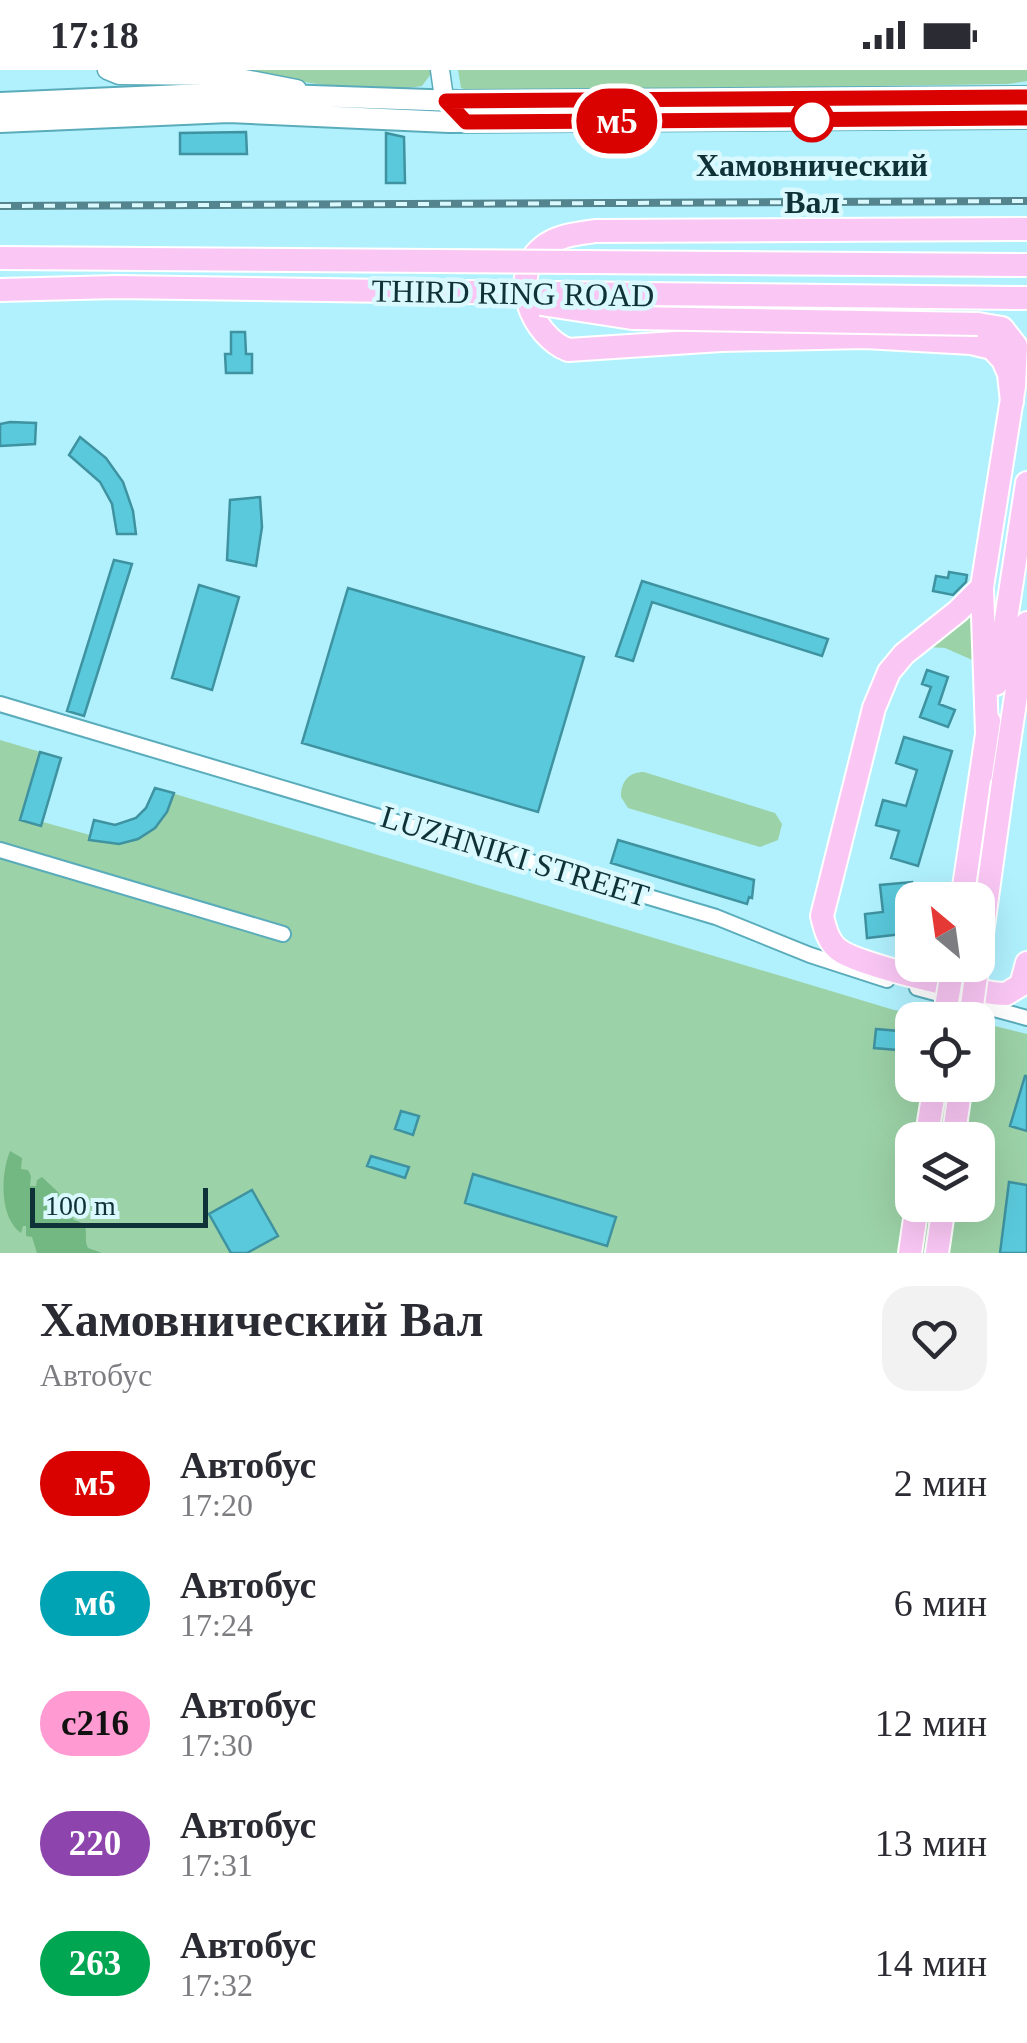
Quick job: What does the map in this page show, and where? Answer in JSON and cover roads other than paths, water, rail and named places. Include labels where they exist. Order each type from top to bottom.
[{"type":"main road","points":[[0,122],[331,97],[452,101],[1027,97]]},
{"type":"main road","points":[[0,103],[229,102],[466,122],[1027,118]]},
{"type":"main road","points":[[1013,394],[1002,360],[992,348],[971,343],[866,337],[721,340],[568,350],[548,339],[538,326],[526,277],[532,259],[544,246],[565,236],[596,231],[1019,229]]},
{"type":"main road","name":"THIRD RING ROAD","points":[[0,258],[1027,261]]},
{"type":"main road","name":"THIRD RING ROAD","points":[[0,290],[117,287],[1027,298]]},
{"type":"main road","points":[[463,292],[632,318],[978,324],[1002,328],[1016,346],[1013,394],[982,587],[986,742]]},
{"type":"main road","points":[[1013,394],[1027,361]]},
{"type":"main road","points":[[965,882],[1027,482]]},
{"type":"main road","points":[[982,587],[888,672],[874,708],[822,916],[831,941],[847,954],[934,982],[998,994],[1014,990],[1026,972]]},
{"type":"main road","points":[[972,1002],[1027,623]]},
{"type":"main road","points":[[1003,782],[1027,704]]},
{"type":"main road","points":[[910,1253],[915,1222]]},
{"type":"main road","points":[[937,1253],[942,1222]]},
{"type":"street","points":[[107,70],[120,74],[228,76],[331,97]]},
{"type":"street","points":[[414,100],[441,70],[452,101],[466,122]]},
{"type":"street","name":"LUZHNIKI STREET","points":[[0,704],[556,867],[716,917],[855,971],[1020,1016]]},
{"type":"street","points":[[0,850],[283,934]]},
{"type":"street","points":[[1020,1016],[1026,972]]},
{"type":"railway","points":[[0,206],[1027,201]]},
{"type":"place","name":"Хамовнический Вал","points":[[812,120]]}]
